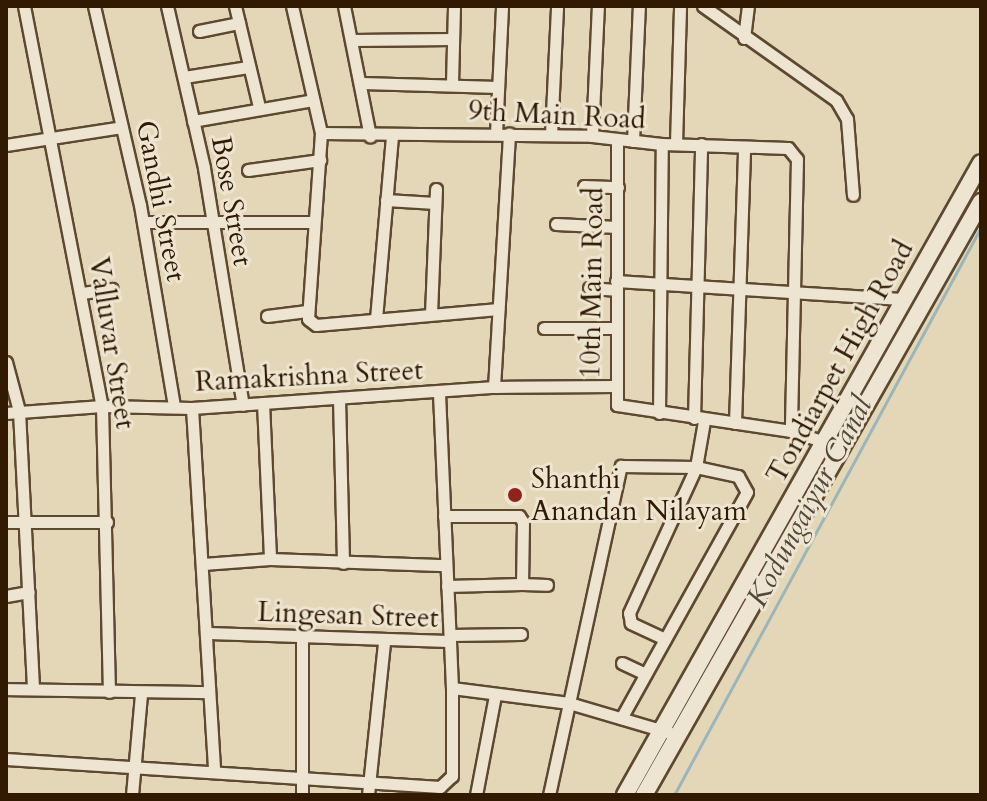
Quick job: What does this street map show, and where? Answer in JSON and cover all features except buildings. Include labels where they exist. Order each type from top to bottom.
[{"type":"main road","name":"Tondiarpet High Road","points":[[644,795],[670,732],[825,442],[981,163]]},
{"type":"main road","name":"Tondiarpet High Road","points":[[625,795],[670,732],[981,202]]},
{"type":"street","name":"Valluvar Street","points":[[24,6],[52,136],[102,406],[109,692]]},
{"type":"street","name":"Gandhi Street","points":[[94,6],[143,222],[174,407]]},
{"type":"street","name":"Bose Street","points":[[167,6],[193,121],[243,405]]},
{"type":"street","points":[[235,6],[259,107]]},
{"type":"street","points":[[292,6],[321,133],[311,222],[308,319],[316,325],[498,309]]},
{"type":"street","points":[[344,6],[362,83],[370,136]]},
{"type":"street","points":[[452,83],[454,6]]},
{"type":"street","points":[[494,387],[502,134],[498,87],[502,6]]},
{"type":"street","points":[[551,135],[557,6]]},
{"type":"street","points":[[592,136],[598,6]]},
{"type":"street","points":[[633,141],[639,6]]},
{"type":"street","points":[[676,143],[680,6]]},
{"type":"street","points":[[744,38],[748,6]]},
{"type":"street","points":[[705,7],[843,109],[853,195]]},
{"type":"street","points":[[199,31],[239,23]]},
{"type":"street","points":[[353,40],[453,39]]},
{"type":"street","points":[[184,77],[248,67]]},
{"type":"street","points":[[362,83],[452,83],[498,87]]},
{"type":"street","points":[[193,121],[259,107],[313,100]]},
{"type":"street","points":[[6,145],[122,127]]},
{"type":"street","name":"9th Main Road","points":[[321,133],[370,136],[592,136],[662,144],[791,150],[797,159],[791,290]]},
{"type":"street","points":[[376,319],[392,136]]},
{"type":"street","name":"10th Main Road","points":[[617,140],[617,405],[699,420],[791,431],[825,442]]},
{"type":"street","points":[[659,413],[662,144]]},
{"type":"street","points":[[665,639],[631,623],[629,613],[696,467],[701,144]]},
{"type":"street","points":[[735,423],[744,147]]},
{"type":"street","points":[[248,170],[320,160]]},
{"type":"street","points":[[584,186],[618,187]]},
{"type":"street","points":[[431,314],[436,189]]},
{"type":"street","points":[[386,200],[435,203]]},
{"type":"street","points":[[143,222],[311,222]]},
{"type":"street","points":[[556,224],[617,227]]},
{"type":"street","points":[[589,288],[661,283],[905,299]]},
{"type":"street","points":[[82,293],[112,289]]},
{"type":"street","points":[[791,290],[791,431]]},
{"type":"street","points":[[267,316],[307,311]]},
{"type":"street","points":[[544,328],[616,328]]},
{"type":"street","points":[[6,362],[19,411],[27,519],[33,689]]},
{"type":"street","name":"Ramakrishna Street","points":[[6,413],[102,406],[192,408],[494,387],[615,386]]},
{"type":"street","points":[[439,393],[450,638],[521,634]]},
{"type":"street","points":[[339,398],[343,563]]},
{"type":"street","points":[[263,403],[270,559]]},
{"type":"street","points":[[192,408],[214,770]]},
{"type":"street","points":[[549,795],[621,466],[696,467],[738,476],[747,492],[621,718]]},
{"type":"street","points":[[444,516],[523,518],[522,584]]},
{"type":"street","points":[[6,522],[27,519],[107,522]]},
{"type":"street","points":[[203,564],[270,559],[446,565]]},
{"type":"street","points":[[447,586],[547,585]]},
{"type":"street","points":[[6,596],[29,592]]},
{"type":"street","name":"Lingesan Street","points":[[207,633],[384,642],[450,638],[449,784],[370,781]]},
{"type":"street","points":[[302,638],[302,795]]},
{"type":"street","points":[[368,795],[384,642]]},
{"type":"street","points":[[622,663],[646,674]]},
{"type":"street","points":[[452,688],[569,703],[670,732]]},
{"type":"street","points":[[6,689],[141,695],[208,692]]},
{"type":"street","points":[[132,795],[141,695]]},
{"type":"street","points":[[476,795],[495,695]]},
{"type":"street","points":[[6,759],[134,764],[370,781]]},
{"type":"waterway","name":"Kodungaiyur Canal","points":[[674,795],[981,227]]},
{"type":"place","name":"Shanthi Anandan Nilayam","points":[[515,495]]}]
